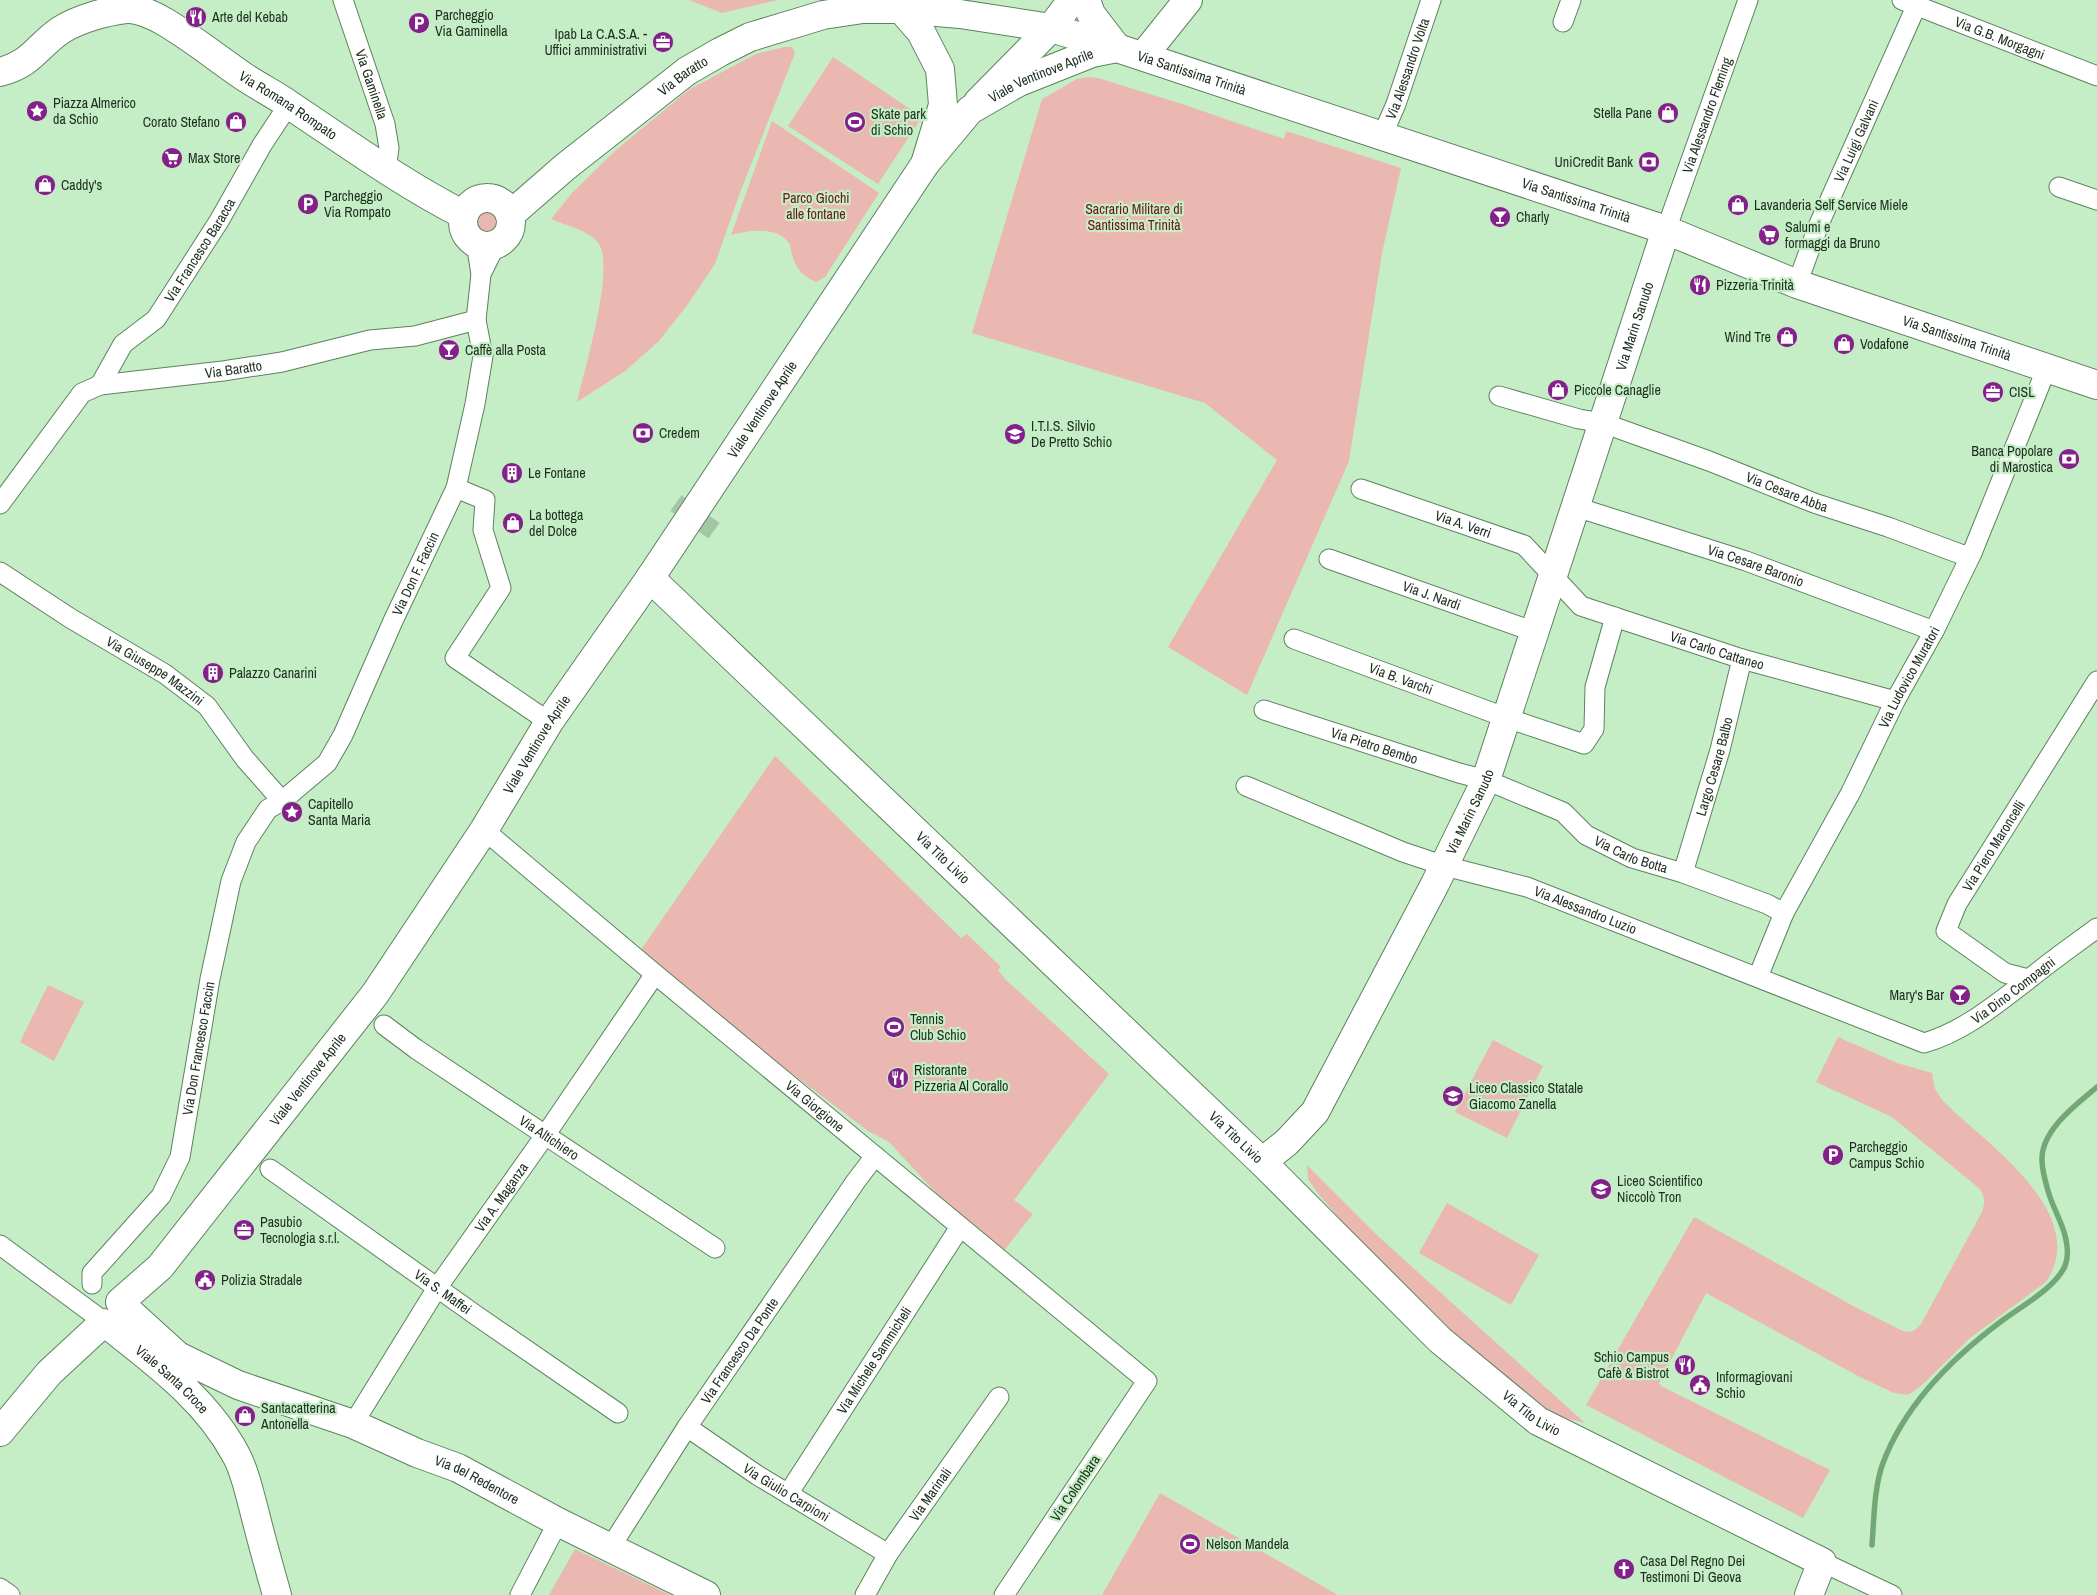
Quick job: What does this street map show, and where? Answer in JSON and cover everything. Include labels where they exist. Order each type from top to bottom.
[{"type":"street","name":"Via Romana Rompato","points":[[148,0],[164,10],[165,22],[386,170],[439,202],[469,208]]},
{"type":"street","name":"Via Gaminella","points":[[343,0],[385,124],[389,148],[386,170]]},
{"type":"street","name":"Viale Ventinove Aprile","points":[[0,1432],[49,1373],[160,1267],[375,994],[484,830],[539,716],[650,578],[925,164],[970,110],[1051,28],[1072,0]]},
{"type":"street","points":[[1086,0],[1091,14],[1117,48]]},
{"type":"street","points":[[1143,56],[1188,0]]},
{"type":"street","name":"Via Alessandro Volta","points":[[1382,136],[1396,104],[1432,0]]},
{"type":"street","points":[[1563,22],[1571,0]]},
{"type":"street","name":"Via Alessandro Fleming","points":[[1666,230],[1748,0]]},
{"type":"street","name":"Via G.B. Morgagni","points":[[1912,2],[2097,76]]},
{"type":"street","name":"Via Luigi Galvani","points":[[1797,284],[1819,224],[1912,2]]},
{"type":"street","name":"Viale Ventinove Aprile","points":[[898,5],[921,32],[940,69],[942,105],[925,164]]},
{"type":"street","name":"Via Baratto","points":[[507,210],[557,176],[688,71],[720,52],[771,30],[837,6],[863,9],[898,5],[1051,28]]},
{"type":"street","points":[[0,72],[21,65],[62,29],[102,13],[129,9],[148,14],[165,22]]},
{"type":"street","name":"Via Santissima Trinità","points":[[1051,28],[1143,56],[1666,230],[1797,284],[2046,370],[2097,385]]},
{"type":"street","name":"Viale Ventinove Aprile","points":[[970,110],[1028,78],[1092,53],[1117,48]]},
{"type":"street","name":"Via Francesco Baracca","points":[[100,385],[123,344],[156,319],[220,222],[262,145],[289,104]]},
{"type":"street","points":[[2059,187],[2097,200]]},
{"type":"street","points":[[487,198],[499,201],[507,210],[511,222],[507,236],[486,244],[467,234],[463,222],[469,208],[487,198]]},
{"type":"street","name":"Via Marin Sanudo","points":[[1262,1162],[1287,1142],[1315,1112],[1445,866],[1486,780],[1666,230]]},
{"type":"street","points":[[476,320],[486,244]]},
{"type":"street","name":"Via Baratto","points":[[0,504],[82,393],[100,385],[223,371],[282,362],[370,340],[415,336],[476,320]]},
{"type":"street","name":"Via Don F. Faccin","points":[[282,801],[327,762],[343,735],[393,621],[456,488],[475,404],[483,356],[476,320]]},
{"type":"street","name":"Via Ludovico Muratori","points":[[1758,977],[1784,913],[1851,792],[1894,701],[1934,631],[1972,553],[2046,370]]},
{"type":"street","points":[[1499,396],[1579,419],[1603,423]]},
{"type":"street","name":"Via Cesare Abba","points":[[1603,423],[1709,461],[1814,503],[1888,527],[1963,555],[1972,553]]},
{"type":"street","name":"Viale Ventinove Aprile","points":[[456,488],[485,500],[483,530],[501,588],[455,658],[539,716]]},
{"type":"street","name":"Via A. Verri","points":[[1361,489],[1524,545],[1553,576]]},
{"type":"street","name":"Via Cesare Baronio","points":[[1576,507],[1746,561],[1934,631]]},
{"type":"street","name":"Via J. Nardi","points":[[1329,559],[1535,632]]},
{"type":"street","name":"Via Giuseppe Mazzini","points":[[0,572],[70,618],[165,674],[207,706],[245,759],[282,801]]},
{"type":"street","name":"Via Carlo Cattaneo","points":[[1553,576],[1581,606],[1742,659],[1894,701]]},
{"type":"street","name":"Via Tito Livio","points":[[650,578],[1262,1162],[1440,1340],[1538,1421],[1892,1595]]},
{"type":"street","name":"Via B. Varchi","points":[[1294,639],[1507,718],[1584,744],[1594,729],[1595,687],[1615,617]]},
{"type":"street","name":"Largo Cesare Balbo","points":[[1683,873],[1720,750],[1742,659]]},
{"type":"street","name":"Via Piero Maroncelli","points":[[2028,979],[2005,973],[1946,931],[1957,904],[2097,681]]},
{"type":"street","name":"Via Pietro Bembo","points":[[1264,710],[1449,770],[1486,780]]},
{"type":"street","name":"Via Carlo Botta","points":[[1486,780],[1563,812],[1586,835],[1632,858],[1683,873],[1767,904],[1784,913]]},
{"type":"street","name":"Via Alessandro Luzio","points":[[1246,786],[1403,852],[1445,866],[1527,887],[1924,1043]]},
{"type":"street","name":"Via Don Francesco Faccin","points":[[92,1284],[92,1273],[161,1196],[180,1157],[210,979],[231,881],[246,842],[258,822],[268,809],[282,801]]},
{"type":"street","name":"Via Giorgione","points":[[484,830],[1146,1381]]},
{"type":"street","name":"Via Dino Compagni","points":[[1924,1043],[1945,1037],[1966,1025],[2097,928]]},
{"type":"street","name":"Via A. Maganza","points":[[353,1424],[437,1288],[546,1134],[655,974]]},
{"type":"street","name":"Via Altichiero","points":[[384,1025],[416,1049],[715,1248]]},
{"type":"street","name":"Via Francesco Da Ponte","points":[[610,1548],[687,1427],[875,1156]]},
{"type":"street","name":"Via S. Maffei","points":[[270,1169],[437,1288],[618,1413]]},
{"type":"street","name":"Via Michele Sammicheli","points":[[788,1494],[960,1227]]},
{"type":"street","points":[[0,1245],[111,1315]]},
{"type":"street","name":"Viale Santa Croce","points":[[111,1315],[178,1356],[205,1408],[237,1456],[277,1595]]},
{"type":"street","name":"Viale Santa Croce","points":[[111,1315],[199,1394]]},
{"type":"street","name":"Via del Redentore","points":[[178,1356],[238,1385],[353,1424],[417,1453],[458,1468],[558,1522],[706,1595]]},
{"type":"street","name":"Via Colombara","points":[[1004,1595],[1146,1381]]},
{"type":"street","points":[[199,1394],[238,1385]]},
{"type":"street","name":"Via Marinali","points":[[865,1595],[888,1554],[999,1398]]},
{"type":"street","name":"Via Giulio Carpioni","points":[[687,1427],[788,1494],[888,1554]]},
{"type":"street","points":[[520,1595],[558,1522]]},
{"type":"street","points":[[1808,1595],[1822,1562]]},
{"type":"street","points":[[0,1588],[10,1595]]},
{"type":"green space","points":[[689,0],[778,0],[722,13]]},
{"type":"green space","points":[[784,47],[792,47],[795,53],[741,190],[715,264],[688,304],[659,341],[625,371],[577,402],[597,321],[601,297],[603,257],[599,244],[590,235],[551,219],[573,192],[616,150],[690,89],[756,54]]},
{"type":"green space","name":"Skate park di Schio","points":[[833,57],[922,117],[878,184],[788,126]]},
{"type":"green space","name":"Sacrario Militare di Santissima Trinità","points":[[1087,77],[1098,78],[1179,103],[1284,139],[1286,131],[1401,168],[1382,253],[1349,461],[1247,695],[1168,647],[1277,460],[1205,403],[972,333],[1042,99],[1077,79]]},
{"type":"green space","name":"Parco Giochi alle fontane","points":[[772,121],[879,193],[825,277],[816,282],[800,271],[793,259],[789,243],[777,234],[754,231],[731,235]]},
{"type":"green space","points":[[487,206],[493,207],[498,211],[502,216],[502,228],[498,233],[493,237],[487,238],[481,237],[476,233],[472,228],[471,222],[472,216],[476,211],[481,207]]},
{"type":"green space","name":"Tennis Club Schio","points":[[775,756],[961,938],[967,934],[1001,967],[998,970],[1005,979],[1109,1074],[1014,1200],[1033,1214],[997,1259],[889,1142],[868,1131],[646,963],[638,954]]},
{"type":"green space","points":[[48,985],[84,1002],[54,1061],[20,1042]]},
{"type":"green space","points":[[1838,1037],[1897,1063],[1932,1073],[1935,1089],[1943,1101],[2006,1159],[2027,1181],[2045,1205],[2055,1231],[2057,1256],[2046,1282],[1970,1338],[1921,1386],[1908,1395],[1894,1393],[1860,1377],[1706,1293],[1659,1383],[1661,1386],[1830,1470],[1803,1518],[1586,1405],[1694,1217],[1855,1307],[1903,1331],[1913,1331],[1921,1324],[1982,1212],[1984,1197],[1980,1189],[1892,1117],[1816,1082]]},
{"type":"green space","points":[[1493,1040],[1543,1066],[1507,1138],[1455,1112]]},
{"type":"green space","points":[[1307,1165],[1379,1237],[1585,1423],[1561,1417],[1533,1402],[1475,1358],[1366,1248],[1319,1195],[1308,1179]]},
{"type":"green space","points":[[1447,1203],[1539,1255],[1511,1305],[1419,1253]]},
{"type":"green space","name":"Nelson Mandela","points":[[1160,1493],[1338,1595],[1102,1595]]},
{"type":"green space","points":[[575,1549],[670,1595],[549,1595]]},
{"type":"waterway","points":[[1872,1545],[1880,1472],[1892,1441],[1917,1402],[1932,1383],[1966,1350],[1984,1334],[2046,1289],[2054,1282],[2065,1266],[2066,1240],[2045,1181],[2042,1164],[2043,1149],[2047,1138],[2054,1128],[2097,1087]]},
{"type":"tunnel","points":[[676,503],[717,533]]},
{"type":"place","name":"Arte del Kebab","points":[[196,17]]},
{"type":"place","name":"Parcheggio Via Gaminella","points":[[419,23]]},
{"type":"place","name":"Ipab La C.A.S.A. - Uffici amministrativi","points":[[663,42]]},
{"type":"place","name":"Piazza Almerico da Schio","points":[[37,111]]},
{"type":"place","name":"Stella Pane","points":[[1668,113]]},
{"type":"place","name":"Corato Stefano","points":[[236,122]]},
{"type":"place","name":"Skate park di Schio","points":[[855,122]]},
{"type":"place","name":"Max Store","points":[[172,158]]},
{"type":"place","name":"UniCredit Bank","points":[[1649,162]]},
{"type":"place","name":"Caddy's","points":[[45,185]]},
{"type":"place","name":"Parcheggio Via Rompato","points":[[308,204]]},
{"type":"place","name":"Lavanderia Self Service Miele","points":[[1738,205]]},
{"type":"place","name":"Charly","points":[[1500,217]]},
{"type":"place","name":"Salumi e formaggi da Bruno","points":[[1769,235]]},
{"type":"place","name":"Pizzeria Trinità","points":[[1700,285]]},
{"type":"place","name":"Wind Tre","points":[[1787,337]]},
{"type":"place","name":"Vodafone","points":[[1844,344]]},
{"type":"place","name":"Caffè alla Posta","points":[[449,350]]},
{"type":"place","name":"Piccole Canaglie","points":[[1558,390]]},
{"type":"place","name":"CISL","points":[[1993,392]]},
{"type":"place","name":"Credem","points":[[643,433]]},
{"type":"place","name":"I.T.I.S. Silvio De Pretto Schio","points":[[1015,434]]},
{"type":"place","name":"Banca Popolare di Marostica","points":[[2069,459]]},
{"type":"place","name":"Le Fontane","points":[[512,473]]},
{"type":"place","name":"La bottega del Dolce","points":[[513,523]]},
{"type":"place","name":"Palazzo Canarini","points":[[213,673]]},
{"type":"place","name":"Capitello Santa Maria","points":[[292,812]]},
{"type":"place","name":"Mary's Bar","points":[[1960,995]]},
{"type":"place","name":"Tennis Club Schio","points":[[894,1027]]},
{"type":"place","name":"Ristorante Pizzeria Al Corallo","points":[[898,1078]]},
{"type":"place","name":"Liceo Classico Statale Giacomo Zanella","points":[[1453,1096]]},
{"type":"place","name":"Parcheggio Campus Schio","points":[[1833,1155]]},
{"type":"place","name":"Liceo Scientifico Niccolò Tron","points":[[1601,1189]]},
{"type":"place","name":"Pasubio Tecnologia s.r.l.","points":[[244,1230]]},
{"type":"place","name":"Polizia Stradale","points":[[205,1280]]},
{"type":"place","name":"Schio Campus Cafè & Bistrot","points":[[1685,1365]]},
{"type":"place","name":"Informagiovani Schio","points":[[1700,1385]]},
{"type":"place","name":"Santacatterina Antonella","points":[[245,1416]]},
{"type":"place","name":"Nelson Mandela","points":[[1190,1544]]},
{"type":"place","name":"Casa Del Regno Dei Testimoni Di Geova","points":[[1624,1569]]}]
